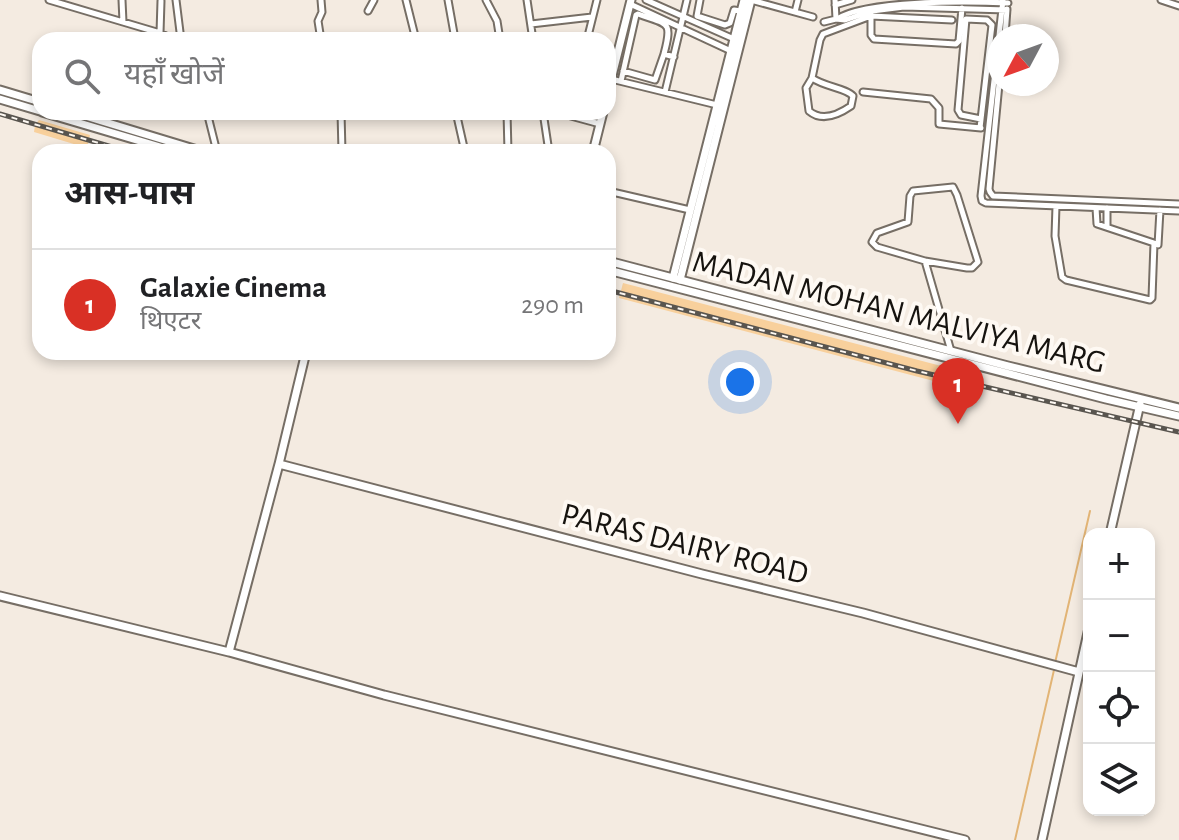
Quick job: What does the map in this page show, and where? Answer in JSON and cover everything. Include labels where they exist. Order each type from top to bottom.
[{"type":"street","points":[[49,0],[156,32]]},
{"type":"street","points":[[122,0],[123,22]]},
{"type":"street","points":[[176,0],[180,32]]},
{"type":"street","points":[[320,32],[321,0]]},
{"type":"street","points":[[368,11],[374,0]]},
{"type":"street","points":[[406,0],[414,32]]},
{"type":"street","points":[[448,0],[454,32]]},
{"type":"street","points":[[486,0],[497,21],[499,32]]},
{"type":"street","points":[[527,0],[532,32]]},
{"type":"street","points":[[589,32],[597,0]]},
{"type":"street","points":[[646,0],[734,39]]},
{"type":"street","points":[[665,92],[687,0]]},
{"type":"street","points":[[700,0],[697,16],[712,22],[726,25],[734,10],[741,11]]},
{"type":"street","points":[[676,279],[717,105],[728,77],[741,11],[749,0]]},
{"type":"street","points":[[749,0],[813,17]]},
{"type":"street","points":[[676,279],[749,0]]},
{"type":"street","points":[[795,12],[798,0]]},
{"type":"street","points":[[836,19],[835,2],[852,0]]},
{"type":"street","points":[[812,78],[834,89],[852,93],[851,106],[831,116],[820,117],[808,108],[806,88],[812,78],[821,36],[871,11],[902,0],[948,0],[962,4]]},
{"type":"street","points":[[1161,0],[1179,6]]},
{"type":"street","points":[[160,32],[161,1]]},
{"type":"street","points":[[616,60],[631,2],[731,51]]},
{"type":"street","points":[[871,11],[871,35],[874,39],[956,44],[959,41],[962,4]]},
{"type":"street","points":[[824,22],[841,14],[904,7],[1005,4],[992,128],[990,192],[995,197],[1048,202],[1056,206],[1179,211]]},
{"type":"street","points":[[871,11],[952,20]]},
{"type":"street","points":[[621,81],[623,71],[635,20],[638,14],[668,27],[664,54],[655,80],[623,71]]},
{"type":"street","points":[[531,24],[592,17]]},
{"type":"street","points":[[980,128],[992,25],[987,20],[966,19],[958,110],[961,115],[981,119]]},
{"type":"street","points":[[664,54],[674,57]]},
{"type":"street","points":[[616,80],[717,105]]},
{"type":"street","points":[[3,89],[32,99]]},
{"type":"street","points":[[863,92],[931,99],[939,108],[939,124],[992,128]]},
{"type":"street","points":[[997,96],[982,201],[1179,204]]},
{"type":"street","points":[[0,99],[32,109]]},
{"type":"street","points":[[68,120],[150,144]]},
{"type":"street","points":[[98,120],[178,144]]},
{"type":"street","points":[[209,120],[215,144]]},
{"type":"street","points":[[341,120],[342,144]]},
{"type":"street","points":[[458,120],[463,144]]},
{"type":"street","points":[[507,120],[508,144]]},
{"type":"street","points":[[546,120],[550,144]]},
{"type":"street","points":[[585,120],[600,124]]},
{"type":"street","points":[[595,144],[601,120]]},
{"type":"street","points":[[953,187],[978,262],[967,268],[925,261],[877,247],[873,245],[872,238],[877,233],[908,222],[913,191],[953,187]]},
{"type":"street","points":[[616,193],[690,210]]},
{"type":"street","points":[[1056,206],[1055,236],[1062,277],[1150,300],[1154,243],[1096,222],[1096,208]]},
{"type":"street","points":[[1107,208],[1107,227]]},
{"type":"street","points":[[1158,245],[1160,210]]},
{"type":"street","points":[[925,261],[951,351]]},
{"type":"street","name":"MADAN MOHAN MALVIYA MARG","points":[[616,263],[1140,402],[1179,416]]},
{"type":"street","name":"MADAN MOHAN MALVIYA MARG","points":[[616,272],[1140,402],[1179,408]]},
{"type":"street","points":[[229,652],[304,360]]},
{"type":"street","points":[[1111,528],[1140,402]]},
{"type":"street","name":"PARAS DAIRY ROAD","points":[[279,464],[863,613],[1079,672]]},
{"type":"street","points":[[0,596],[965,840]]},
{"type":"street","points":[[1042,840],[1083,654]]},
{"type":"shaded area","points":[[39,120],[90,135],[88,144],[74,144],[34,132]]},
{"type":"shaded area","points":[[623,283],[949,368],[945,384],[619,298]]},
{"type":"waterway","points":[[1055,663],[1090,511]]},
{"type":"waterway","points":[[1015,840],[1054,670]]},
{"type":"railway","points":[[0,114],[102,144]]},
{"type":"railway","points":[[616,292],[917,371],[1179,432]]},
{"type":"place","name":"Galaxie Cinema","points":[[958,424]]}]
